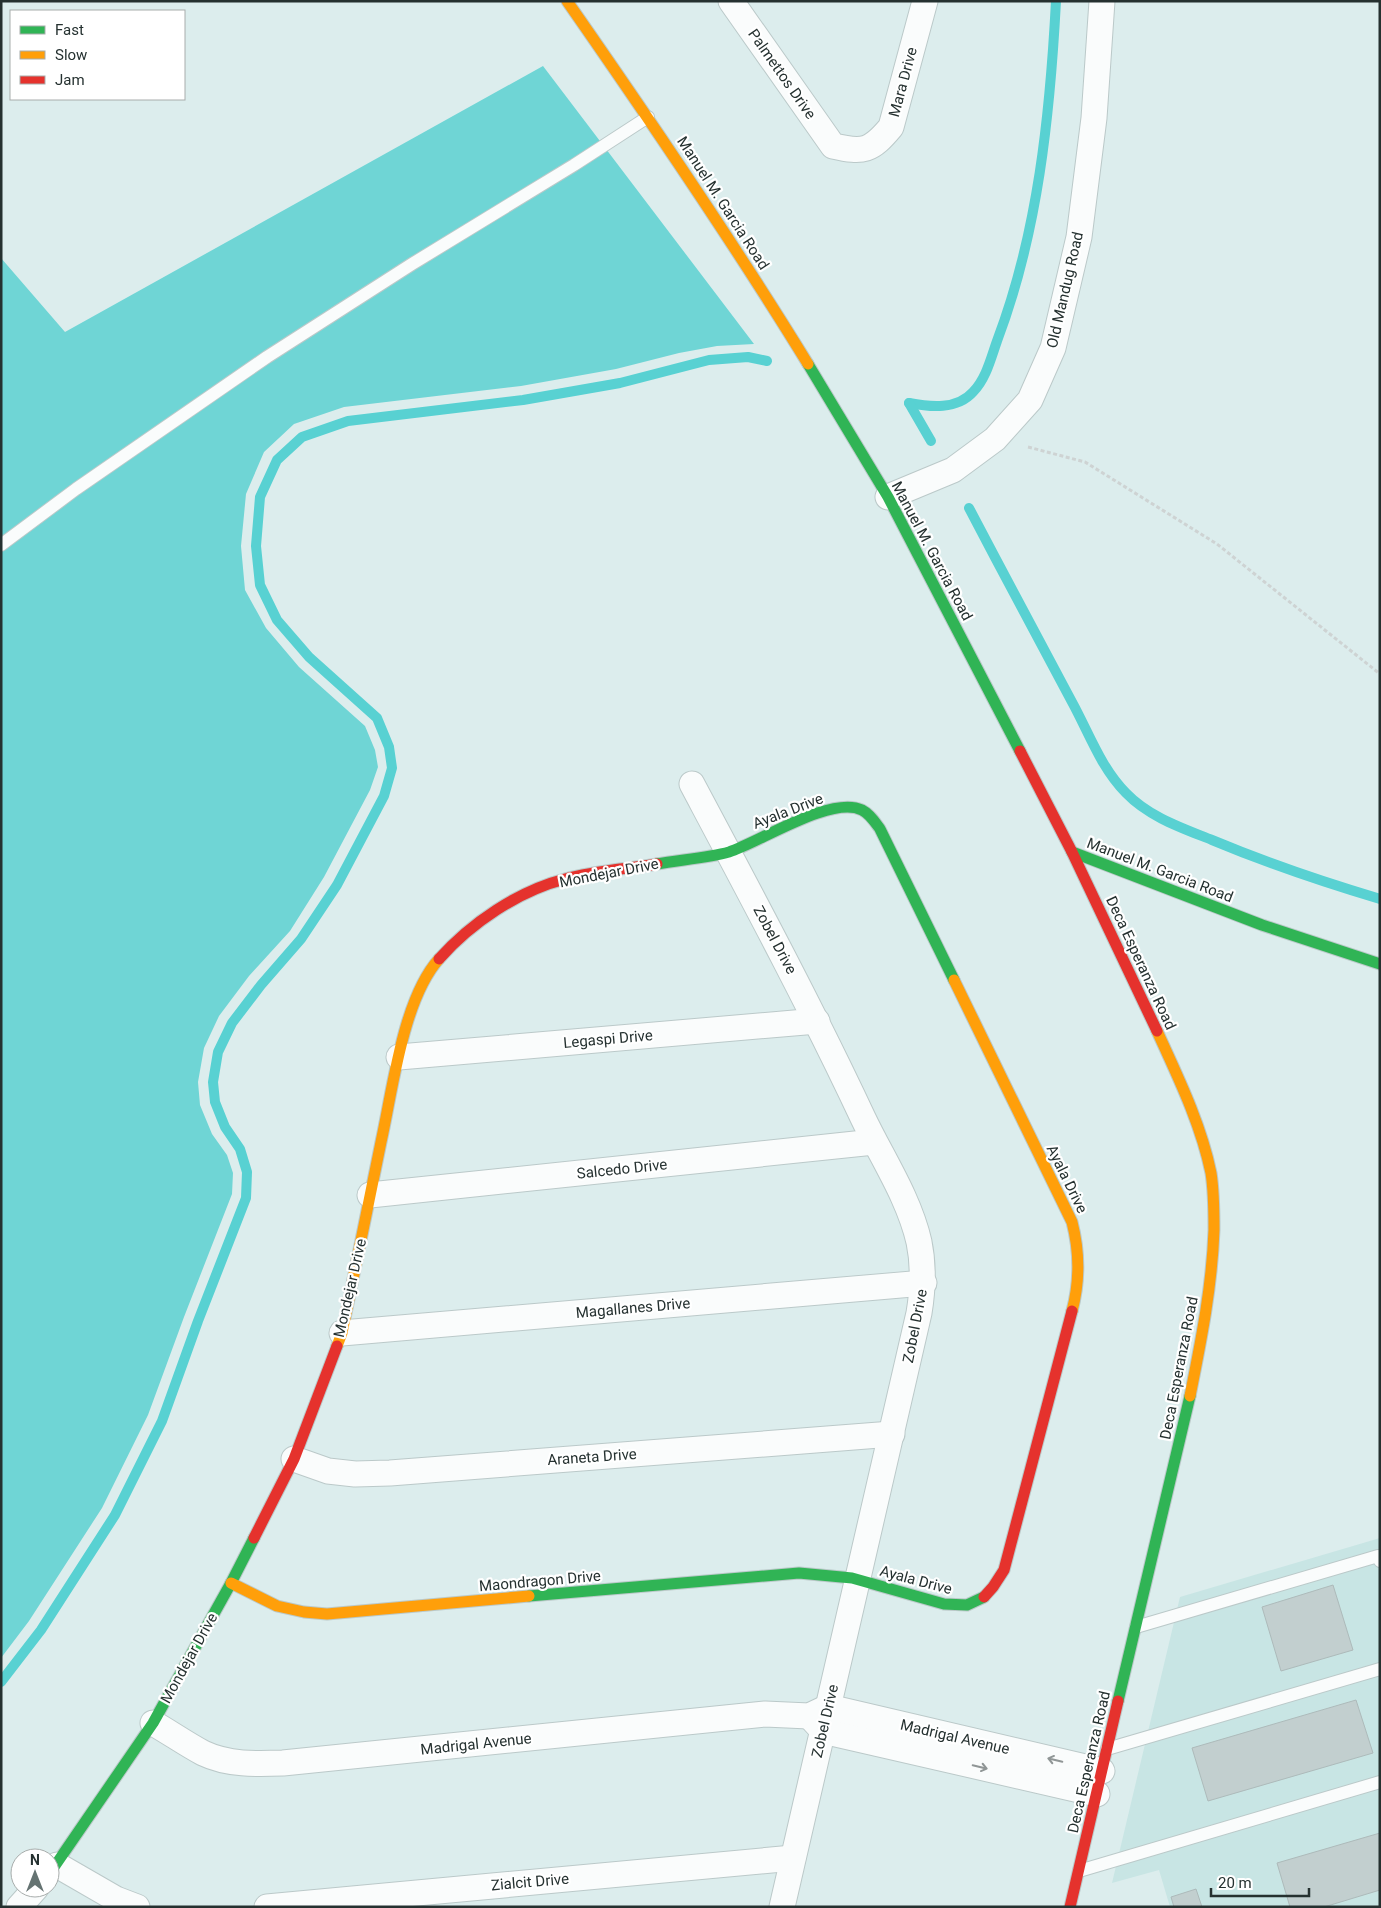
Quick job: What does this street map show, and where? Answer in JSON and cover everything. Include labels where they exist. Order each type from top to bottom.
[{"type":"street","name":"Manuel M. Garcia Road","points":[[567,1],[648,117],[799,350],[888,497],[1072,852],[1262,925],[1380,964]]},
{"type":"street","name":"Palmettos Drive","points":[[731,1],[833,146]]},
{"type":"street","name":"Mara Drive","points":[[833,146],[854,151],[869,148],[880,140],[891,127],[925,1]]},
{"type":"street","name":"Old Mandug Road","points":[[888,497],[953,470],[996,439],[1030,400],[1053,348],[1078,237],[1094,118],[1102,1]]},
{"type":"street","name":"Zobel Drive","points":[[692,784],[817,1021],[874,1142],[905,1202],[919,1242],[924,1283],[920,1313],[858,1579],[820,1718],[782,1907]]},
{"type":"street","name":"Ayala Drive","points":[[728,852],[818,812],[845,807],[861,809],[872,817],[880,829],[1072,1222],[1078,1244],[1080,1267],[1078,1291],[1004,1570],[994,1588],[981,1600],[966,1606],[949,1606],[858,1579]]},
{"type":"street","name":"Mondejar Drive","points":[[60,1859],[153,1722],[231,1583],[294,1459],[342,1333],[399,1057],[413,1002],[428,971],[454,942],[487,917],[528,892],[566,878],[728,852]]},
{"type":"street","name":"Deca Esperanza Road","points":[[1070,1907],[1187,1408],[1206,1312],[1214,1256],[1214,1214],[1211,1174],[1195,1120],[1176,1074],[1072,852]]},
{"type":"street","name":"Legaspi Drive","points":[[399,1057],[817,1021]]},
{"type":"street","name":"Salcedo Drive","points":[[370,1195],[874,1142]]},
{"type":"street","name":"Magallanes Drive","points":[[342,1333],[924,1283]]},
{"type":"street","name":"Araneta Drive","points":[[294,1459],[328,1470],[356,1474],[390,1473],[892,1434]]},
{"type":"street","name":"Maondragon Drive","points":[[231,1583],[277,1606],[304,1612],[327,1614],[799,1573],[826,1574],[858,1579]]},
{"type":"street","name":"Madrigal Avenue","points":[[153,1722],[203,1753],[231,1762],[256,1764],[283,1763],[765,1714],[820,1718],[946,1747],[1102,1771]]},
{"type":"street","name":"Zialcit Drive","points":[[267,1907],[793,1858]]},
{"type":"street","points":[[60,1872],[116,1900],[136,1907]]},
{"type":"lane","points":[[1,545],[76,489],[267,357],[648,117]]},
{"type":"lane","points":[[1136,1627],[1378,1556],[1380,1561]]},
{"type":"lane","points":[[1102,1771],[1380,1669]]},
{"type":"lane","points":[[1078,1871],[1380,1782]]},
{"type":"path","points":[[996,439],[1085,462],[1217,544],[1380,674]]},
{"type":"shaded area","points":[[543,66],[754,344],[717,346],[679,353],[616,369],[521,386],[344,407],[294,424],[264,452],[246,494],[241,546],[245,590],[266,628],[299,667],[365,726],[375,750],[378,767],[370,790],[324,877],[290,931],[249,976],[219,1016],[204,1048],[198,1082],[200,1105],[212,1134],[227,1155],[233,1173],[232,1194],[148,1415],[102,1508],[29,1621],[1,1658],[1,258],[65,332]]},
{"type":"shaded area","points":[[1380,1538],[1380,1907],[1170,1907],[1159,1870],[1112,1883],[1180,1597]]},
{"type":"building","points":[[1333,1585],[1353,1650],[1281,1671],[1262,1607]]},
{"type":"building","points":[[1356,1700],[1373,1753],[1208,1801],[1192,1748]]},
{"type":"building","points":[[1380,1833],[1380,1890],[1324,1907],[1290,1907],[1277,1863]]},
{"type":"building","points":[[1196,1889],[1202,1907],[1174,1907],[1171,1897]]},
{"type":"waterway","points":[[909,403],[943,406],[959,402],[967,398],[978,387],[985,375],[1011,300],[1032,216],[1046,130],[1056,1]]},
{"type":"waterway","points":[[1,1682],[41,1630],[115,1515],[162,1421],[198,1321],[246,1198],[247,1172],[240,1149],[225,1127],[215,1102],[213,1082],[218,1052],[232,1023],[261,985],[301,939],[337,885],[384,796],[392,768],[389,747],[377,718],[309,657],[277,620],[260,585],[256,546],[260,497],[277,460],[302,437],[348,421],[523,400],[620,383],[709,360],[748,357],[767,361]]},
{"type":"waterway","points":[[909,403],[931,441]]},
{"type":"waterway","points":[[969,508],[1102,761],[1109,773],[1126,793],[1145,809],[1178,826],[1274,864],[1380,899]]},
{"type":"traffic: fast","points":[[808,364],[888,497],[1020,751]]},
{"type":"traffic: fast","points":[[657,864],[729,852],[814,814],[832,809],[849,807],[862,810],[870,816],[880,829],[954,980]]},
{"type":"traffic: fast","points":[[1072,852],[1262,925],[1380,964]]},
{"type":"traffic: fast","points":[[1118,1701],[1190,1396]]},
{"type":"traffic: fast","points":[[60,1858],[153,1723],[254,1538]]},
{"type":"traffic: fast","points":[[529,1596],[799,1573],[852,1578],[944,1604],[967,1605],[984,1597]]},
{"type":"traffic: slow","points":[[567,1],[690,181],[808,364]]},
{"type":"traffic: slow","points":[[337,1346],[342,1333],[401,1045],[416,997],[439,959]]},
{"type":"traffic: slow","points":[[954,980],[1072,1222],[1078,1267],[1072,1311]]},
{"type":"traffic: slow","points":[[1157,1031],[1195,1119],[1207,1155],[1213,1187],[1214,1230],[1211,1272],[1190,1396]]},
{"type":"traffic: slow","points":[[231,1583],[277,1606],[304,1612],[327,1614],[529,1596]]},
{"type":"traffic: jam","points":[[1020,751],[1072,852],[1157,1031]]},
{"type":"traffic: jam","points":[[439,959],[466,933],[496,910],[547,884],[576,876],[657,864]]},
{"type":"traffic: jam","points":[[984,1597],[1004,1570],[1072,1311]]},
{"type":"traffic: jam","points":[[254,1538],[294,1459],[337,1346]]},
{"type":"traffic: jam","points":[[1070,1907],[1118,1701]]}]
